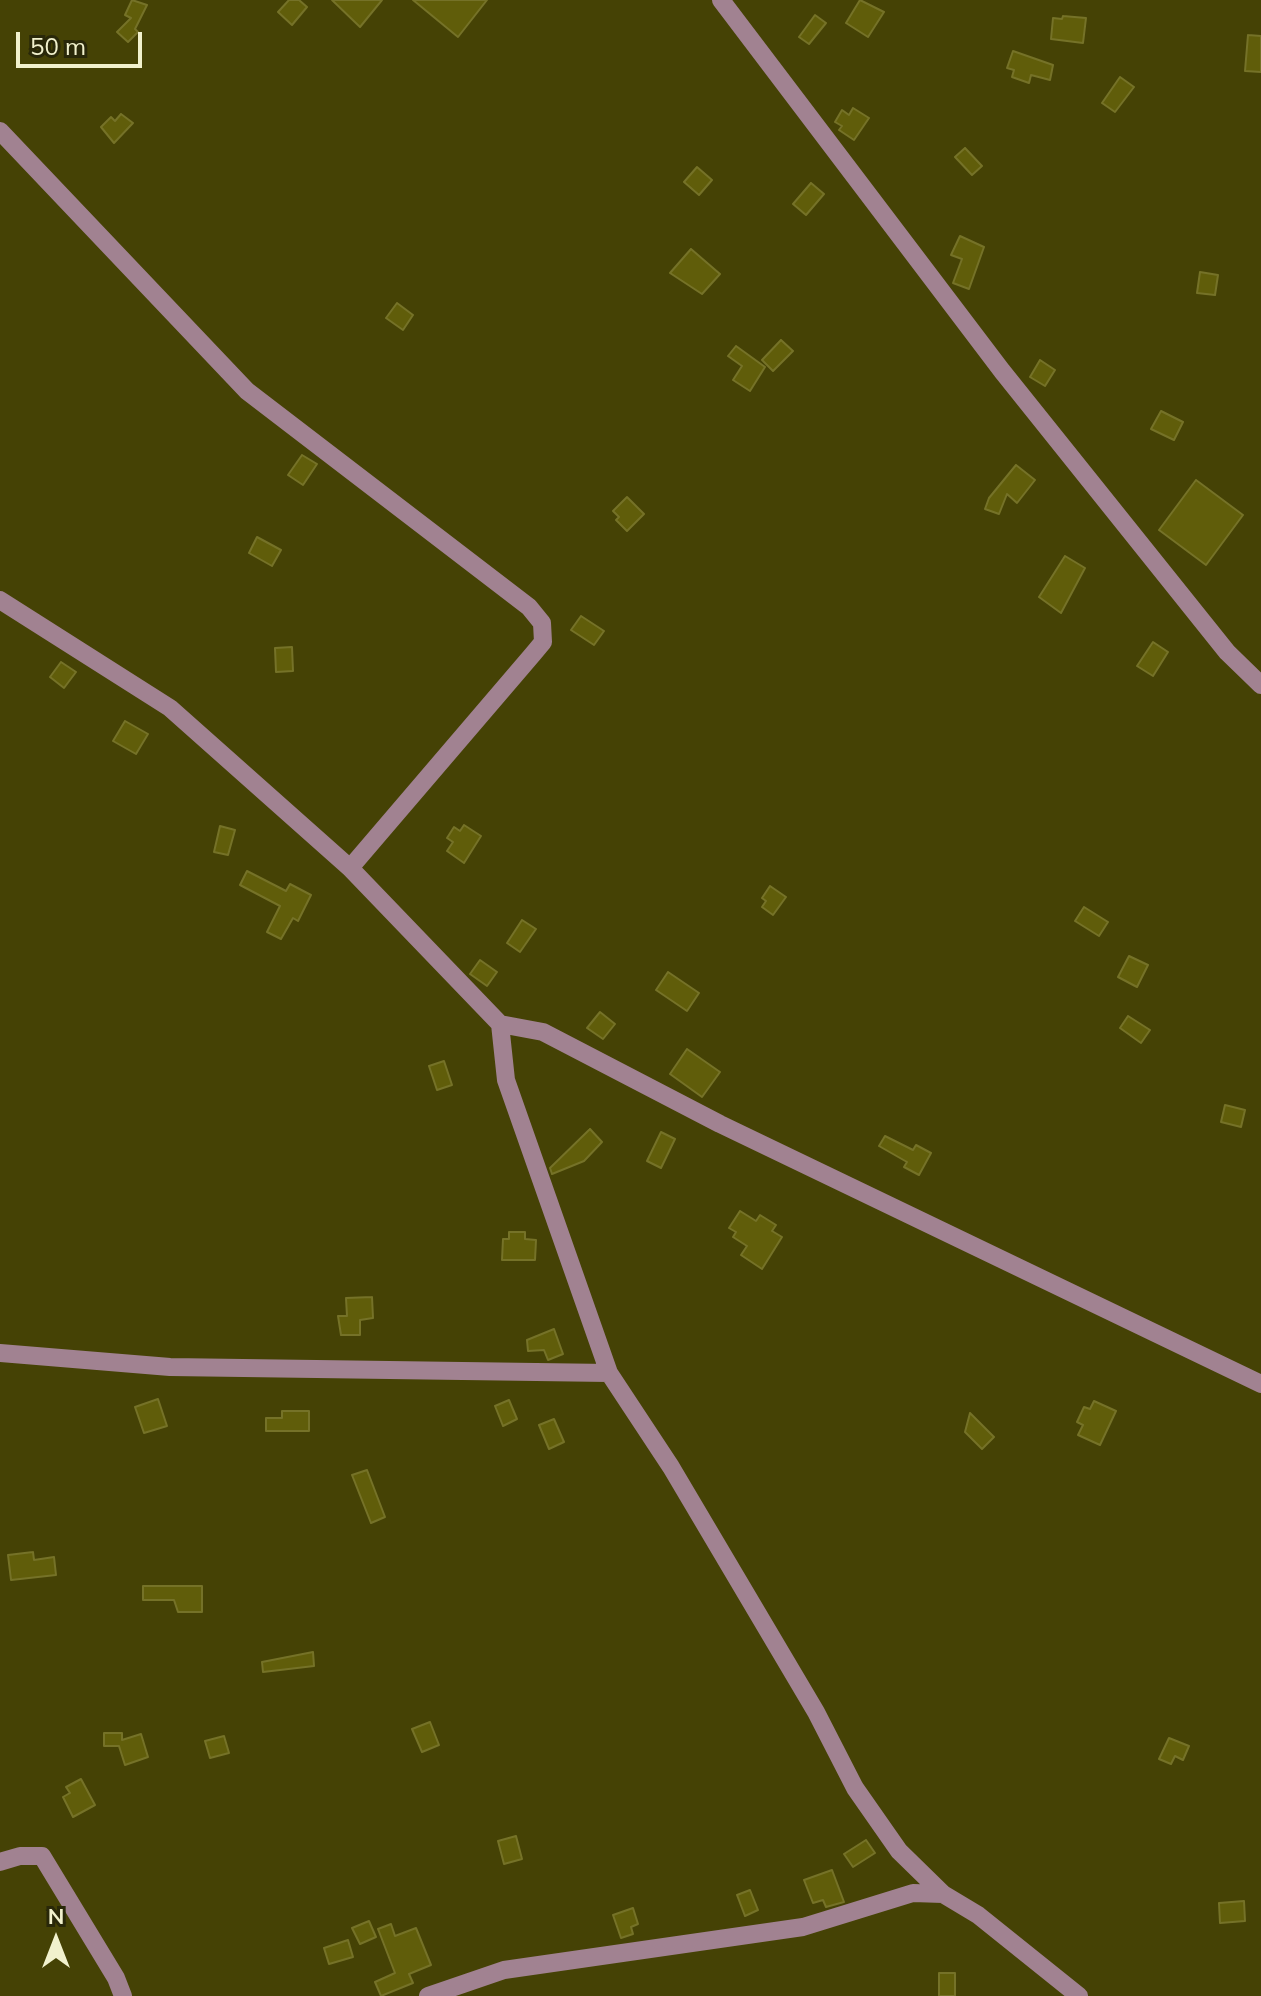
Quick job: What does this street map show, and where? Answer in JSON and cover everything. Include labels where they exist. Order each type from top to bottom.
[{"type":"street","points":[[721,0],[1002,371],[1227,652],[1261,685]]},
{"type":"street","points":[[0,131],[247,391],[529,607],[542,623],[543,642],[350,868]]},
{"type":"street","points":[[0,600],[170,708],[350,868],[500,1024],[543,1032],[720,1124],[1261,1384]]},
{"type":"street","points":[[500,1024],[506,1080],[609,1373],[671,1467],[816,1712],[855,1788],[899,1851],[943,1894],[978,1915],[1079,1996]]},
{"type":"street","points":[[0,1353],[170,1367],[609,1373]]},
{"type":"street","points":[[0,1862],[20,1856],[42,1856],[116,1978],[123,1996]]},
{"type":"street","points":[[428,1996],[504,1970],[803,1927],[913,1893],[943,1894]]},
{"type":"building","points":[[132,0],[147,5],[135,29],[138,32],[128,42],[117,32],[131,18],[125,15]]},
{"type":"building","points":[[289,0],[299,0],[307,7],[292,25],[278,12]]},
{"type":"building","points":[[332,0],[382,0],[360,27]]},
{"type":"building","points":[[413,0],[487,0],[458,37]]},
{"type":"building","points":[[860,0],[884,12],[868,37],[846,23]]},
{"type":"building","points":[[815,15],[826,23],[809,44],[799,37]]},
{"type":"building","points":[[1063,16],[1086,18],[1083,43],[1051,39],[1053,18],[1062,19]]},
{"type":"building","points":[[1248,35],[1261,36],[1261,72],[1245,71]]},
{"type":"building","points":[[1013,51],[1053,65],[1050,80],[1031,75],[1029,83],[1012,77],[1014,70],[1007,68]]},
{"type":"building","points":[[1120,77],[1134,87],[1115,112],[1102,103]]},
{"type":"building","points":[[853,108],[869,118],[854,140],[839,130],[842,126],[835,122],[842,110],[849,115]]},
{"type":"building","points":[[121,114],[133,123],[114,143],[101,127],[111,117],[115,121]]},
{"type":"building","points":[[965,148],[982,166],[972,175],[955,157]]},
{"type":"building","points":[[697,167],[712,180],[699,195],[684,182]]},
{"type":"building","points":[[811,183],[824,194],[806,215],[793,204]]},
{"type":"building","points":[[960,236],[984,247],[969,289],[953,283],[962,259],[951,255]]},
{"type":"building","points":[[691,249],[720,274],[702,294],[670,273]]},
{"type":"building","points":[[1200,272],[1218,275],[1215,295],[1197,293]]},
{"type":"building","points":[[397,303],[413,315],[403,330],[386,318]]},
{"type":"building","points":[[781,340],[793,351],[773,371],[762,360]]},
{"type":"building","points":[[736,346],[765,367],[750,391],[733,380],[742,366],[728,356]]},
{"type":"building","points":[[1040,360],[1055,370],[1045,386],[1030,377]]},
{"type":"building","points":[[1161,411],[1183,422],[1174,440],[1151,429]]},
{"type":"building","points":[[302,455],[317,464],[303,485],[288,475]]},
{"type":"building","points":[[1016,465],[1035,480],[1017,503],[1007,494],[999,514],[985,509],[989,498]]},
{"type":"building","points":[[1196,480],[1243,515],[1206,565],[1159,530]]},
{"type":"building","points":[[627,497],[644,514],[627,531],[616,520],[619,517],[613,511]]},
{"type":"building","points":[[257,537],[281,550],[272,566],[249,553]]},
{"type":"building","points":[[1065,556],[1085,568],[1061,613],[1039,597]]},
{"type":"building","points":[[581,616],[604,631],[594,645],[571,630]]},
{"type":"building","points":[[1153,642],[1168,652],[1153,676],[1137,666]]},
{"type":"building","points":[[292,647],[293,671],[276,672],[275,648]]},
{"type":"building","points":[[61,662],[76,672],[64,688],[50,677]]},
{"type":"building","points":[[125,721],[148,734],[136,754],[113,741]]},
{"type":"building","points":[[464,825],[481,836],[464,863],[447,851],[453,842],[447,838],[454,827],[460,831]]},
{"type":"building","points":[[220,826],[235,830],[228,855],[214,852]]},
{"type":"building","points":[[247,871],[286,891],[290,884],[311,895],[298,921],[293,918],[281,939],[267,932],[280,906],[240,885]]},
{"type":"building","points":[[770,886],[786,897],[773,915],[762,907],[766,901],[762,898]]},
{"type":"building","points":[[1084,907],[1108,922],[1099,936],[1075,921]]},
{"type":"building","points":[[522,920],[536,929],[520,952],[507,943]]},
{"type":"building","points":[[1129,956],[1148,965],[1137,987],[1118,977]]},
{"type":"building","points":[[480,960],[497,972],[487,986],[470,974]]},
{"type":"building","points":[[668,972],[699,993],[687,1011],[656,990]]},
{"type":"building","points":[[600,1012],[615,1024],[603,1039],[587,1028]]},
{"type":"building","points":[[1128,1016],[1150,1030],[1141,1043],[1120,1028]]},
{"type":"building","points":[[687,1049],[720,1072],[702,1097],[670,1074]]},
{"type":"building","points":[[444,1061],[452,1085],[437,1090],[429,1066]]},
{"type":"building","points":[[1225,1105],[1245,1110],[1241,1127],[1221,1122]]},
{"type":"building","points":[[590,1129],[602,1142],[584,1161],[552,1174],[550,1168]]},
{"type":"building","points":[[661,1132],[675,1139],[661,1168],[647,1161]]},
{"type":"building","points":[[885,1136],[913,1150],[916,1145],[931,1153],[919,1175],[904,1167],[907,1162],[879,1146]]},
{"type":"building","points":[[740,1211],[756,1221],[760,1215],[776,1225],[772,1231],[782,1237],[762,1269],[741,1255],[747,1246],[733,1237],[736,1232],[729,1228]]},
{"type":"building","points":[[509,1232],[525,1232],[525,1239],[536,1240],[535,1260],[502,1260],[503,1239],[509,1239]]},
{"type":"building","points":[[372,1297],[373,1318],[360,1320],[360,1335],[341,1335],[338,1316],[347,1316],[346,1298]]},
{"type":"building","points":[[554,1329],[563,1354],[548,1360],[544,1350],[528,1351],[527,1340]]},
{"type":"building","points":[[158,1399],[167,1426],[144,1433],[135,1407]]},
{"type":"building","points":[[509,1400],[517,1419],[503,1426],[495,1406]]},
{"type":"building","points":[[1094,1401],[1116,1411],[1100,1445],[1078,1435],[1083,1425],[1077,1422],[1084,1407],[1090,1409]]},
{"type":"building","points":[[282,1411],[309,1411],[309,1431],[266,1431],[266,1418],[282,1418]]},
{"type":"building","points":[[970,1413],[994,1437],[982,1449],[965,1432]]},
{"type":"building","points":[[554,1419],[564,1442],[549,1449],[539,1425]]},
{"type":"building","points":[[367,1470],[385,1517],[371,1523],[352,1475]]},
{"type":"building","points":[[33,1552],[34,1560],[54,1557],[56,1575],[11,1580],[8,1555]]},
{"type":"building","points":[[143,1586],[202,1586],[202,1612],[178,1612],[174,1600],[143,1600]]},
{"type":"building","points":[[313,1652],[314,1666],[263,1672],[262,1662]]},
{"type":"building","points":[[430,1722],[439,1745],[422,1752],[412,1729]]},
{"type":"building","points":[[104,1733],[122,1733],[122,1740],[141,1734],[148,1757],[125,1765],[119,1746],[104,1746]]},
{"type":"building","points":[[224,1736],[229,1753],[210,1758],[205,1741]]},
{"type":"building","points":[[1169,1738],[1189,1746],[1183,1760],[1175,1756],[1171,1764],[1159,1759]]},
{"type":"building","points":[[81,1779],[95,1805],[73,1817],[63,1797],[70,1793],[66,1787]]},
{"type":"building","points":[[516,1836],[522,1859],[504,1864],[498,1841]]},
{"type":"building","points":[[866,1840],[875,1853],[853,1867],[844,1854]]},
{"type":"building","points":[[832,1870],[844,1902],[826,1907],[823,1900],[813,1903],[804,1880]]},
{"type":"building","points":[[750,1890],[758,1910],[745,1916],[737,1895]]},
{"type":"building","points":[[1244,1901],[1245,1921],[1220,1923],[1219,1903]]},
{"type":"building","points":[[633,1908],[638,1924],[631,1927],[633,1934],[621,1938],[613,1915]]},
{"type":"building","points":[[369,1921],[376,1937],[360,1944],[352,1928]]},
{"type":"building","points":[[391,1924],[395,1936],[416,1928],[431,1965],[409,1974],[413,1983],[381,1996],[375,1982],[395,1973],[378,1929]]},
{"type":"building","points":[[348,1940],[353,1957],[329,1964],[324,1948]]},
{"type":"building","points":[[939,1973],[955,1973],[955,1996],[939,1996]]}]
